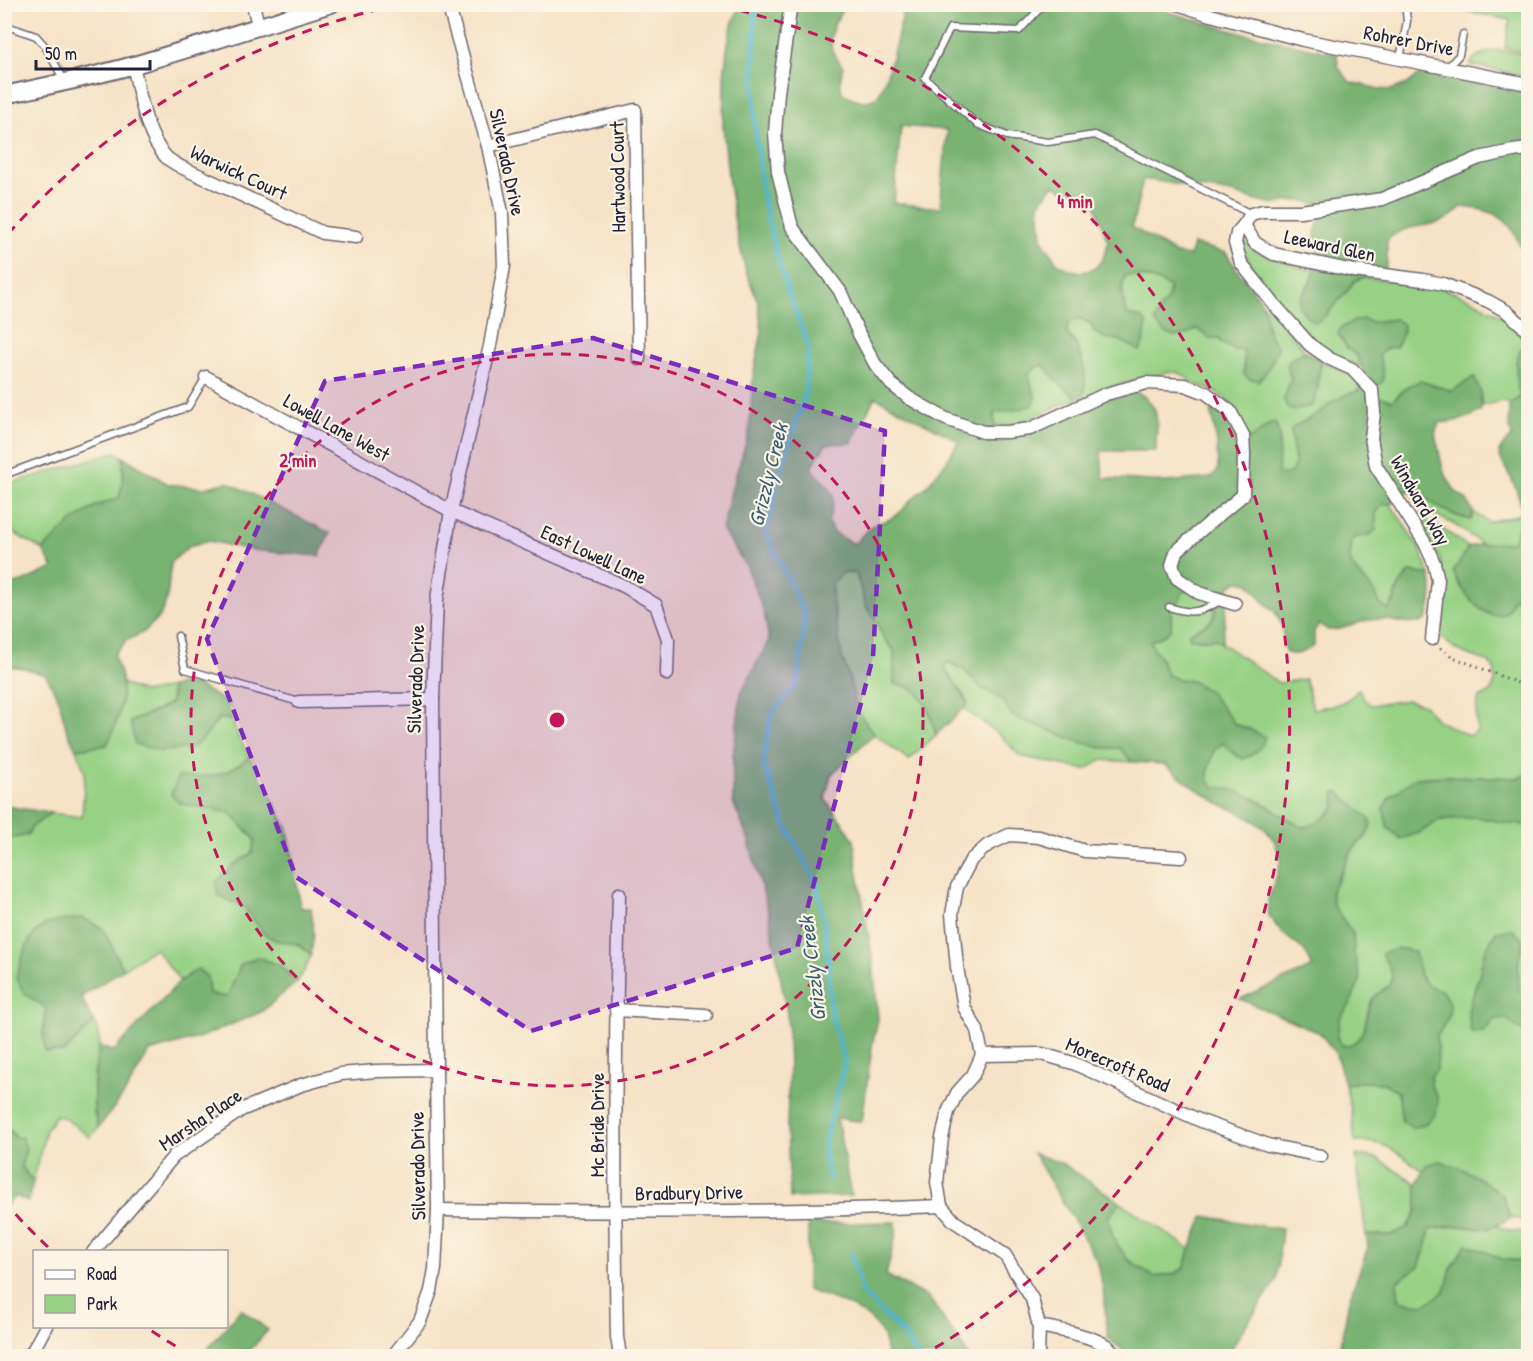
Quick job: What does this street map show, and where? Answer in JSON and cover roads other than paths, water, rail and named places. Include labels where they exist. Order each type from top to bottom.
[{"type":"street","points":[[253,4],[258,26]]},
{"type":"street","points":[[4,96],[133,65],[331,4]]},
{"type":"street","name":"Silverado Drive","points":[[393,1356],[420,1321],[431,1291],[435,1269],[438,1210],[433,699],[438,599],[451,511],[490,346],[504,266],[502,213],[488,146],[448,4]]},
{"type":"street","points":[[791,4],[778,93],[775,133],[778,172],[792,227],[840,291],[874,364],[891,384],[909,398],[946,419],[983,432],[1030,429],[1106,394],[1146,383],[1185,386],[1206,393],[1230,411],[1243,435],[1243,495],[1176,552],[1172,565],[1177,578],[1199,592],[1229,602]]},
{"type":"street","name":"Rohrer Drive","points":[[1178,4],[1303,40],[1528,84]]},
{"type":"street","name":"Warwick Court","points":[[133,65],[147,122],[156,142],[167,158],[181,167],[323,232],[356,237]]},
{"type":"street","name":"Hartwood Court","points":[[488,146],[635,110],[639,359]]},
{"type":"street","name":"Leeward Glen","points":[[1251,214],[1263,211],[1301,211],[1382,199],[1479,158],[1528,149]]},
{"type":"street","points":[[1244,225],[1251,214]]},
{"type":"street","name":"Leeward Glen","points":[[1244,225],[1255,243],[1274,254],[1354,271],[1443,284],[1488,301],[1506,311],[1528,333]]},
{"type":"street","name":"Windward Way","points":[[1244,225],[1237,233],[1235,243],[1241,263],[1251,276],[1310,345],[1330,359],[1352,369],[1372,390],[1374,412],[1371,438],[1376,466],[1425,543],[1434,563],[1438,580],[1432,639]]},
{"type":"street","name":"Lowell Lane West","points":[[206,376],[451,511]]},
{"type":"street","name":"East Lowell Lane","points":[[451,511],[624,586],[656,605],[668,639],[667,674]]},
{"type":"street","points":[[299,702],[433,699]]},
{"type":"street","points":[[1038,1356],[1039,1326],[1032,1299],[1005,1255],[954,1221],[941,1206],[937,1182],[942,1138],[948,1112],[957,1093],[973,1075],[982,1055],[977,1030],[964,1007],[957,967],[952,914],[957,887],[971,860],[988,845],[1009,835],[1039,837],[1085,851],[1181,857]]},
{"type":"street","name":"Mc Bride Drive","points":[[619,894],[615,1212],[617,1337],[620,1356]]},
{"type":"street","points":[[616,1010],[706,1015]]},
{"type":"street","name":"Morecroft Road","points":[[982,1055],[1042,1054],[1073,1063],[1201,1121],[1268,1145],[1321,1156]]},
{"type":"street","name":"Marsha Place","points":[[94,1250],[174,1156],[241,1110],[301,1085],[341,1074],[436,1070]]},
{"type":"street","name":"Bradbury Drive","points":[[438,1210],[615,1212],[941,1206]]},
{"type":"street","points":[[1039,1326],[1064,1330],[1088,1338],[1108,1347],[1117,1356]]},
{"type":"street","points":[[30,1356],[45,1328]]},
{"type":"lane","points":[[1044,4],[1019,31],[950,28],[925,78],[976,124],[1007,136],[1048,142],[1095,135],[1251,214]]},
{"type":"lane","points":[[1400,60],[1407,21],[1406,4]]},
{"type":"lane","points":[[4,25],[36,36],[45,46],[65,82]]},
{"type":"lane","points":[[1447,69],[1459,55],[1463,34]]},
{"type":"lane","points":[[4,475],[188,408],[206,376]]},
{"type":"lane","points":[[1169,607],[1191,612],[1229,602]]},
{"type":"lane","points":[[178,636],[185,669],[299,702]]},
{"type":"waterway","name":"Grizzly Creek","points":[[757,4],[754,73],[755,126],[763,199],[780,267],[808,346],[805,395],[779,476],[766,534],[805,616],[798,682],[771,715],[763,763],[786,826],[817,884],[826,933],[831,1013],[845,1062],[823,1148],[829,1178]]},
{"type":"waterway","name":"Grizzly Creek","points":[[851,1252],[863,1294],[904,1334],[917,1356]]}]
